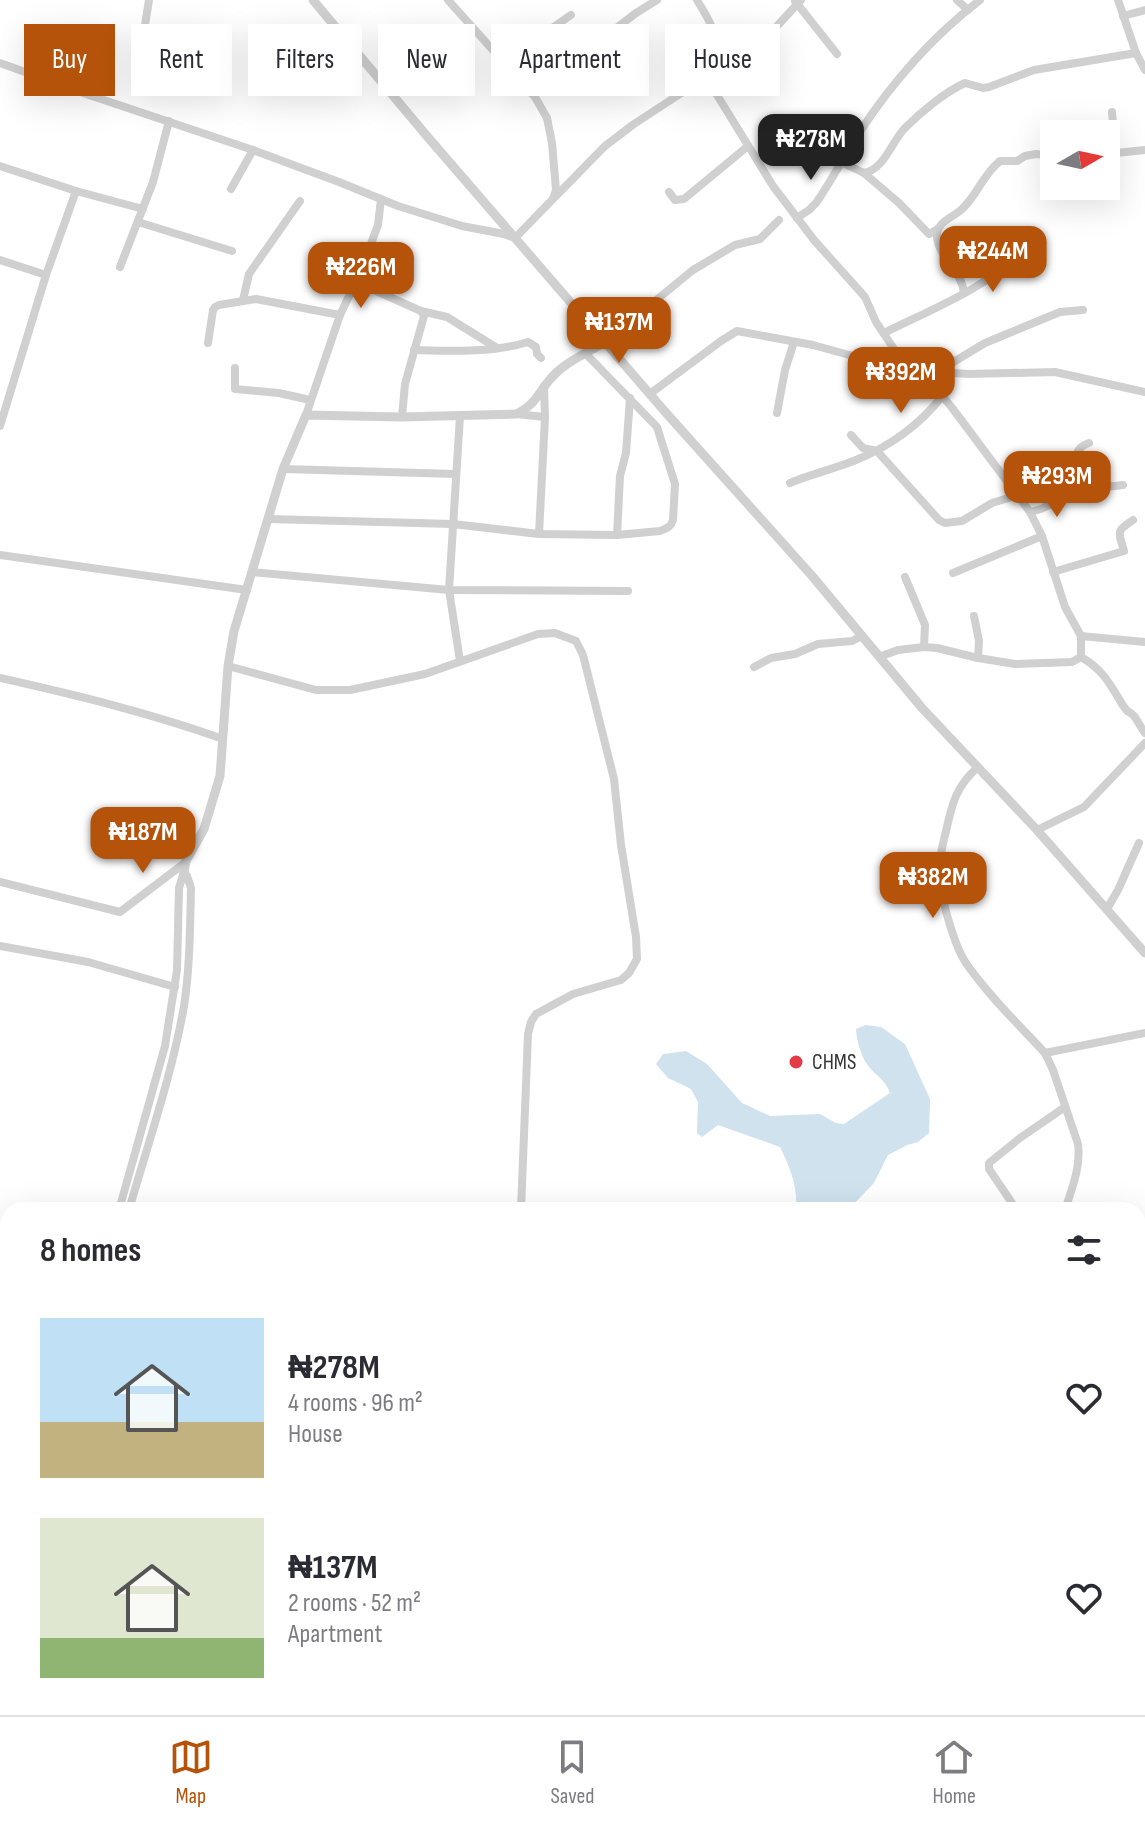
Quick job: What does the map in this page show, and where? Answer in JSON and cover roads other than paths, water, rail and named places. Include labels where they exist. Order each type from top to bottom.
[{"type":"street","points":[[145,24],[149,0]]},
{"type":"street","points":[[313,0],[667,414],[804,566],[922,708],[1037,830],[1145,953]]},
{"type":"street","points":[[448,0],[491,49]]},
{"type":"street","points":[[622,24],[657,0]]},
{"type":"street","points":[[697,0],[712,24]]},
{"type":"street","points":[[957,0],[968,10]]},
{"type":"street","points":[[797,218],[816,203],[879,104],[921,55],[980,0]]},
{"type":"street","points":[[1118,0],[1145,70]]},
{"type":"street","points":[[778,24],[798,1],[837,54]]},
{"type":"street","points":[[1123,16],[1145,10]]},
{"type":"street","points":[[558,24],[571,15]]},
{"type":"street","points":[[864,173],[874,170],[901,132],[955,87],[965,83],[989,87],[1034,70],[1136,53]]},
{"type":"street","points":[[0,63],[253,150],[435,218],[515,238]]},
{"type":"street","points":[[534,96],[543,110],[552,143],[556,190],[553,199]]},
{"type":"street","points":[[515,238],[605,146],[675,96]]},
{"type":"street","points":[[718,96],[773,186],[865,297],[876,322],[900,358],[922,370],[969,374],[1055,372],[1145,392]]},
{"type":"street","points":[[1112,112],[1112,120]]},
{"type":"street","points":[[120,267],[153,182],[169,121]]},
{"type":"street","points":[[669,192],[675,200],[684,199],[748,146]]},
{"type":"street","points":[[231,189],[253,150]]},
{"type":"street","points":[[1120,152],[1145,150]]},
{"type":"street","points":[[964,293],[960,279],[942,250],[938,229],[961,210],[1000,161],[1017,161],[1025,156],[1040,154]]},
{"type":"street","points":[[841,162],[864,173],[929,234],[938,229]]},
{"type":"street","points":[[0,166],[143,209]]},
{"type":"street","points":[[0,426],[46,275],[76,191]]},
{"type":"street","points":[[121,1202],[165,1046],[175,987],[179,888],[185,867],[204,829],[220,776],[228,666],[234,631],[283,469],[306,415],[340,315],[378,225],[381,199]]},
{"type":"street","points":[[243,300],[249,274],[300,201]]},
{"type":"street","points":[[516,414],[531,407],[544,385],[558,371],[605,342],[693,270],[735,245],[760,239],[779,220]]},
{"type":"street","points":[[138,222],[232,251]]},
{"type":"street","points":[[884,333],[1007,268],[1022,251]]},
{"type":"street","points":[[0,260],[46,275]]},
{"type":"street","points":[[356,282],[421,311],[447,317],[497,348]]},
{"type":"street","points":[[208,343],[215,307],[243,300],[256,299],[340,315]]},
{"type":"street","points":[[937,372],[985,343],[1060,312],[1083,310]]},
{"type":"street","points":[[402,417],[405,384],[424,320],[421,311]]},
{"type":"street","points":[[651,393],[734,332],[813,345],[871,361],[897,362],[900,358]]},
{"type":"street","points":[[414,350],[458,351],[528,342],[536,347],[541,358]]},
{"type":"street","points":[[777,413],[794,342]]},
{"type":"street","points":[[269,519],[453,524],[539,534],[617,535],[667,528],[673,520],[675,484],[657,427],[586,354]]},
{"type":"street","points":[[235,368],[235,389],[279,393],[310,400]]},
{"type":"street","points":[[922,370],[1030,512],[1042,536],[1071,621],[1081,636],[1081,657]]},
{"type":"street","points":[[539,534],[544,385]]},
{"type":"street","points":[[790,483],[877,451],[918,422],[942,396]]},
{"type":"street","points":[[617,535],[620,476],[626,453],[630,398]]},
{"type":"street","points":[[306,415],[402,417],[516,414],[545,417]]},
{"type":"street","points":[[460,416],[449,590],[460,661]]},
{"type":"street","points":[[851,435],[863,448],[877,451],[945,523],[962,521],[992,503],[1018,495]]},
{"type":"street","points":[[1072,494],[1076,479],[1075,454],[1079,447],[1089,443]]},
{"type":"street","points":[[283,469],[456,474]]},
{"type":"street","points":[[1030,512],[1086,489],[1123,485]]},
{"type":"street","points":[[1053,572],[1124,551],[1120,529],[1133,520]]},
{"type":"street","points":[[953,573],[1042,536]]},
{"type":"street","points":[[0,555],[247,590]]},
{"type":"street","points":[[252,572],[449,590],[628,591]]},
{"type":"street","points":[[905,577],[925,625],[924,647]]},
{"type":"street","points":[[974,616],[979,641],[978,658]]},
{"type":"street","points":[[228,666],[316,690],[343,691],[425,674],[538,634],[555,633],[576,641],[583,655],[614,779],[637,959],[621,980],[560,1000],[536,1014],[531,1022],[523,1117],[521,1202]]},
{"type":"street","points":[[754,667],[771,658],[795,654],[818,644],[852,641],[862,636]]},
{"type":"street","points":[[1081,636],[1145,642]]},
{"type":"street","points":[[879,657],[898,650],[924,647],[1015,664],[1072,662],[1081,657]]},
{"type":"street","points":[[1081,657],[1103,674],[1145,733]]},
{"type":"street","points":[[0,678],[105,702],[223,739]]},
{"type":"street","points":[[1037,830],[1084,807],[1145,743]]},
{"type":"street","points":[[978,767],[960,786],[945,834],[940,880],[959,953],[967,966],[1045,1053],[1053,1070],[1079,1153],[1067,1202]]},
{"type":"street","points":[[1107,909],[1139,843]]},
{"type":"street","points":[[0,882],[120,912],[185,867]]},
{"type":"street","points":[[131,1202],[175,1049],[184,1006],[191,888],[185,867]]},
{"type":"street","points":[[0,946],[88,962],[175,987]]},
{"type":"street","points":[[1045,1053],[1145,1033]]},
{"type":"street","points":[[1011,1202],[989,1169],[989,1163],[1065,1107]]},
{"type":"water","points":[[866,1025],[881,1027],[905,1044],[930,1099],[929,1133],[918,1142],[888,1155],[874,1183],[856,1202],[796,1202],[792,1177],[780,1147],[718,1125],[702,1137],[697,1133],[698,1102],[691,1089],[668,1078],[656,1064],[663,1054],[686,1051],[707,1064],[742,1103],[770,1116],[820,1114],[844,1124],[890,1093],[866,1063],[856,1029]]},
{"type":"place","name":"CHMS","points":[[796,1062]]}]
